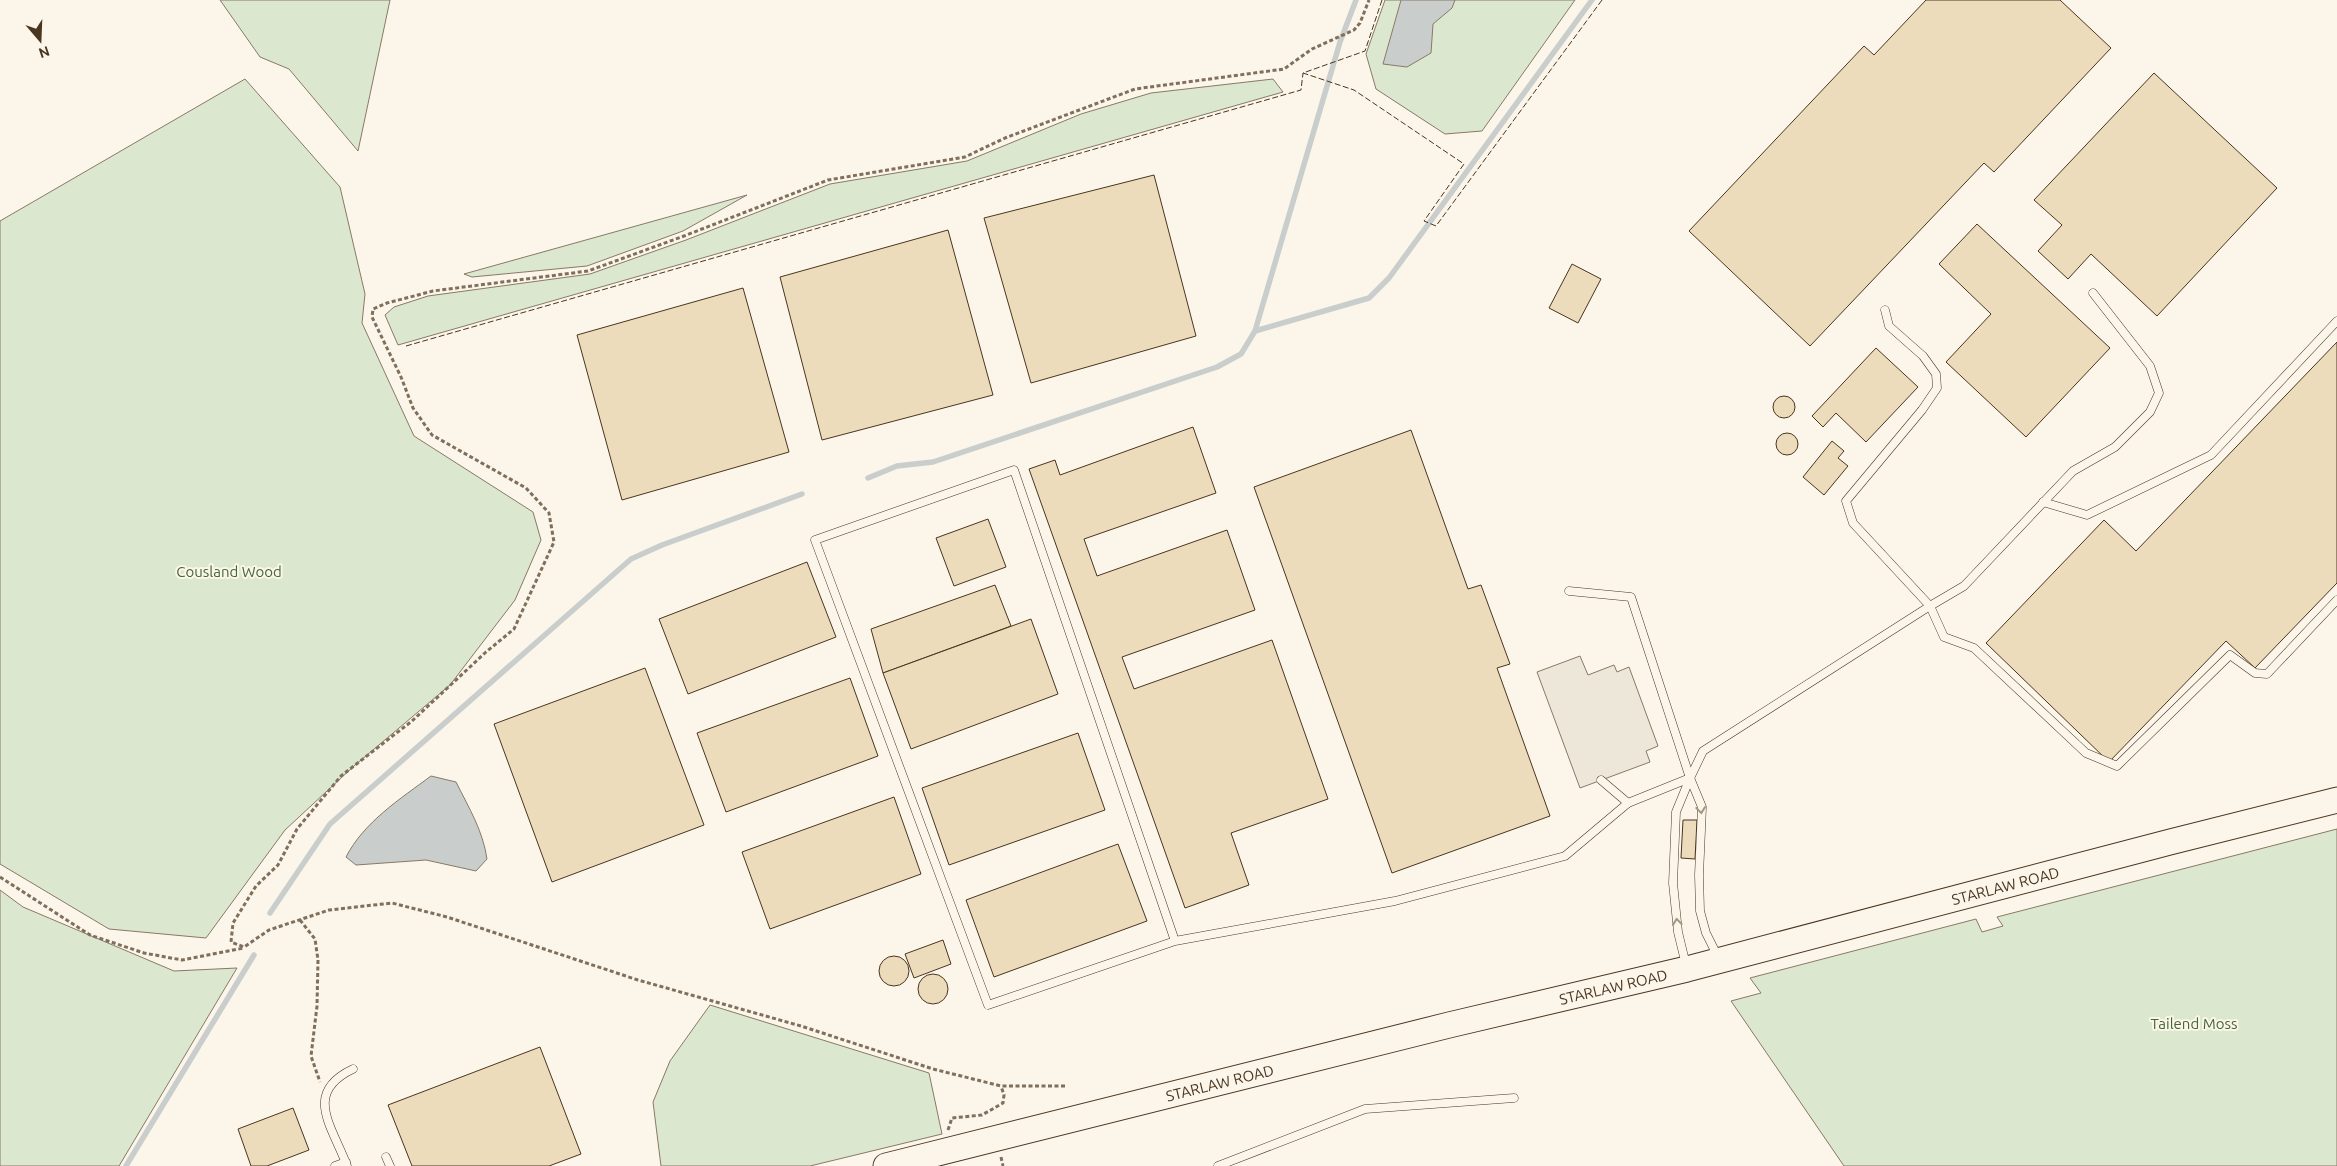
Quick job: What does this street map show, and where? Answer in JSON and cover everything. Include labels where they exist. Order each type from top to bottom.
[{"type":"main road","name":"STARLAW ROAD","points":[[886,1166],[1448,1025],[1720,961],[2170,842],[2337,800]]},
{"type":"lane","points":[[1687,969],[1678,932],[1673,883],[1676,812],[1703,751],[1964,586],[2072,471],[2115,447],[2150,412],[2158,394],[2150,366],[2093,293]]},
{"type":"lane","points":[[1885,310],[1889,326],[1923,356],[1936,374],[1937,388],[1922,410],[1846,501],[1853,524],[1930,606],[1944,637],[1974,648],[2086,753],[2117,766],[2230,655],[2254,673],[2267,674],[2337,600]]},
{"type":"lane","points":[[2043,502],[2087,515],[2211,455],[2337,321]]},
{"type":"lane","points":[[1175,942],[1014,470],[815,540],[988,1005],[1175,942],[1396,901],[1565,856],[1628,803],[1690,778]]},
{"type":"lane","points":[[1568,591],[1632,597],[1690,778],[1702,807],[1699,875],[1700,911],[1706,933],[1720,961]]},
{"type":"lane","points":[[1601,780],[1628,803]]},
{"type":"lane","points":[[335,1166],[346,1164],[325,1111],[325,1092],[336,1077],[353,1069]]},
{"type":"lane","points":[[1218,1166],[1364,1109],[1514,1098]]},
{"type":"lane","points":[[386,1158],[390,1166]]},
{"type":"path","points":[[244,948],[231,942],[233,923],[256,886],[278,865],[297,829],[341,776],[412,721],[514,628],[554,542],[549,513],[526,488],[432,435],[412,408],[401,377],[372,317],[373,310],[387,303],[433,290],[588,271],[828,180],[965,157],[1005,138],[1135,89],[1284,69],[1312,49],[1354,30],[1360,23],[1369,0]]},
{"type":"path","points":[[0,877],[90,936],[144,953],[182,960],[244,948],[269,930],[329,910],[392,903],[447,917],[638,980],[801,1026],[933,1069],[1001,1086],[1065,1086]]},
{"type":"path","points":[[300,920],[315,939],[318,960],[311,1056],[316,1075],[325,1092]]},
{"type":"path","points":[[947,1138],[952,1118],[982,1115],[1002,1103],[1004,1095],[1001,1086]]},
{"type":"green space","points":[[220,0],[390,0],[358,151],[289,69],[260,57]]},
{"type":"green space","points":[[1385,0],[1575,0],[1482,131],[1445,134],[1376,89],[1366,54]]},
{"type":"green space","name":"Cousland Wood","points":[[245,79],[340,187],[365,294],[362,323],[414,436],[533,512],[541,540],[515,600],[450,685],[354,766],[285,830],[206,938],[109,929],[0,864],[0,221]]},
{"type":"green space","points":[[1273,79],[1283,92],[398,345],[385,315],[394,307],[428,296],[590,274],[686,240],[830,184],[967,161],[1081,114],[1151,93]]},
{"type":"green space","points":[[747,195],[683,231],[587,266],[472,277],[464,274]]},
{"type":"green space","name":"Tailend Moss","points":[[2337,829],[2337,1166],[1844,1166],[1731,1001],[1761,993],[1750,978],[1976,919],[1982,932],[2003,926],[1997,917]]},
{"type":"green space","points":[[0,890],[23,907],[174,971],[237,968],[119,1166],[0,1166]]},
{"type":"green space","points":[[710,1005],[929,1073],[942,1134],[810,1166],[661,1166],[653,1102],[670,1061]]},
{"type":"shaded area","points":[[1401,0],[1455,0],[1452,8],[1433,24],[1431,53],[1407,67],[1383,64]]},
{"type":"shaded area","points":[[1580,656],[1588,675],[1614,665],[1617,672],[1629,667],[1658,746],[1646,751],[1650,762],[1580,788],[1537,672]]},
{"type":"shaded area","points":[[431,776],[456,782],[479,829],[487,859],[476,871],[426,860],[356,865],[346,857],[354,844],[373,822]]},
{"type":"building","points":[[1926,0],[2060,0],[2111,48],[1994,172],[1984,163],[1810,346],[1689,231],[1864,46],[1874,55]]},
{"type":"building","points":[[2154,73],[2277,188],[2157,316],[2091,254],[2068,279],[2038,251],[2062,225],[2034,200]]},
{"type":"building","points":[[1154,175],[1196,336],[1031,383],[984,218]]},
{"type":"building","points":[[1977,224],[2110,348],[2026,437],[1946,362],[1991,314],[1939,264]]},
{"type":"building","points":[[948,230],[993,395],[822,440],[780,277]]},
{"type":"building","points":[[1572,264],[1601,279],[1578,323],[1549,308]]},
{"type":"building","points":[[743,288],[789,452],[622,500],[577,335]]},
{"type":"building","points":[[2337,342],[2337,583],[2255,668],[2226,641],[2109,762],[1986,643],[2104,520],[2136,551]]},
{"type":"building","points":[[1876,348],[1918,387],[1866,442],[1836,413],[1823,427],[1812,416]]},
{"type":"building","points":[[1784,396],[1794,403],[1795,407],[1788,417],[1784,418],[1774,411],[1773,407],[1780,397]]},
{"type":"building","points":[[1193,427],[1216,493],[1084,539],[1097,576],[1227,530],[1255,610],[1122,657],[1134,689],[1272,640],[1328,799],[1231,833],[1249,885],[1185,908],[1029,469],[1055,460],[1060,475]]},
{"type":"building","points":[[1411,430],[1468,589],[1481,585],[1510,664],[1497,668],[1550,816],[1392,873],[1254,487]]},
{"type":"building","points":[[1787,433],[1797,440],[1798,444],[1791,454],[1787,455],[1777,448],[1776,444],[1783,434]]},
{"type":"building","points":[[1832,441],[1844,451],[1838,458],[1848,466],[1824,495],[1803,477]]},
{"type":"building","points":[[988,519],[1006,567],[954,586],[936,538]]},
{"type":"building","points":[[807,562],[836,637],[688,694],[659,619]]},
{"type":"building","points":[[995,585],[1011,626],[883,673],[871,629]]},
{"type":"building","points":[[1031,619],[1058,694],[911,749],[883,673]]},
{"type":"building","points":[[645,668],[704,825],[552,882],[494,724]]},
{"type":"building","points":[[850,678],[878,756],[726,812],[697,733]]},
{"type":"building","points":[[1078,733],[1105,810],[949,865],[922,788]]},
{"type":"building","points":[[894,797],[921,874],[770,929],[742,852]]},
{"type":"building","points":[[1683,820],[1697,820],[1695,859],[1681,858]]},
{"type":"building","points":[[1118,844],[1147,921],[994,977],[966,900]]},
{"type":"building","points":[[943,940],[951,964],[914,978],[905,954]]},
{"type":"building","points":[[894,956],[904,961],[909,971],[904,981],[894,986],[884,981],[879,971],[884,961]]},
{"type":"building","points":[[933,974],[939,975],[947,983],[947,995],[939,1003],[933,1004],[927,1003],[919,995],[918,989],[919,983],[927,975]]},
{"type":"building","points":[[540,1047],[581,1154],[549,1166],[412,1166],[388,1105]]},
{"type":"building","points":[[293,1108],[309,1150],[267,1166],[251,1166],[238,1129]]},
{"type":"waterway","points":[[1255,331],[1340,42],[1356,0]]},
{"type":"waterway","points":[[868,478],[897,466],[933,462],[1217,367],[1241,354],[1255,331],[1369,298],[1389,278],[1592,0]]},
{"type":"waterway","points":[[270,913],[330,824],[631,559],[662,545],[802,494]]},
{"type":"waterway","points":[[126,1166],[254,955]]},
{"type":"fence","points":[[1382,0],[1365,51],[1303,73],[1354,90],[1464,164],[1424,221],[1436,226],[1602,0]]},
{"type":"fence","points":[[406,346],[1301,90],[1303,73]]}]
